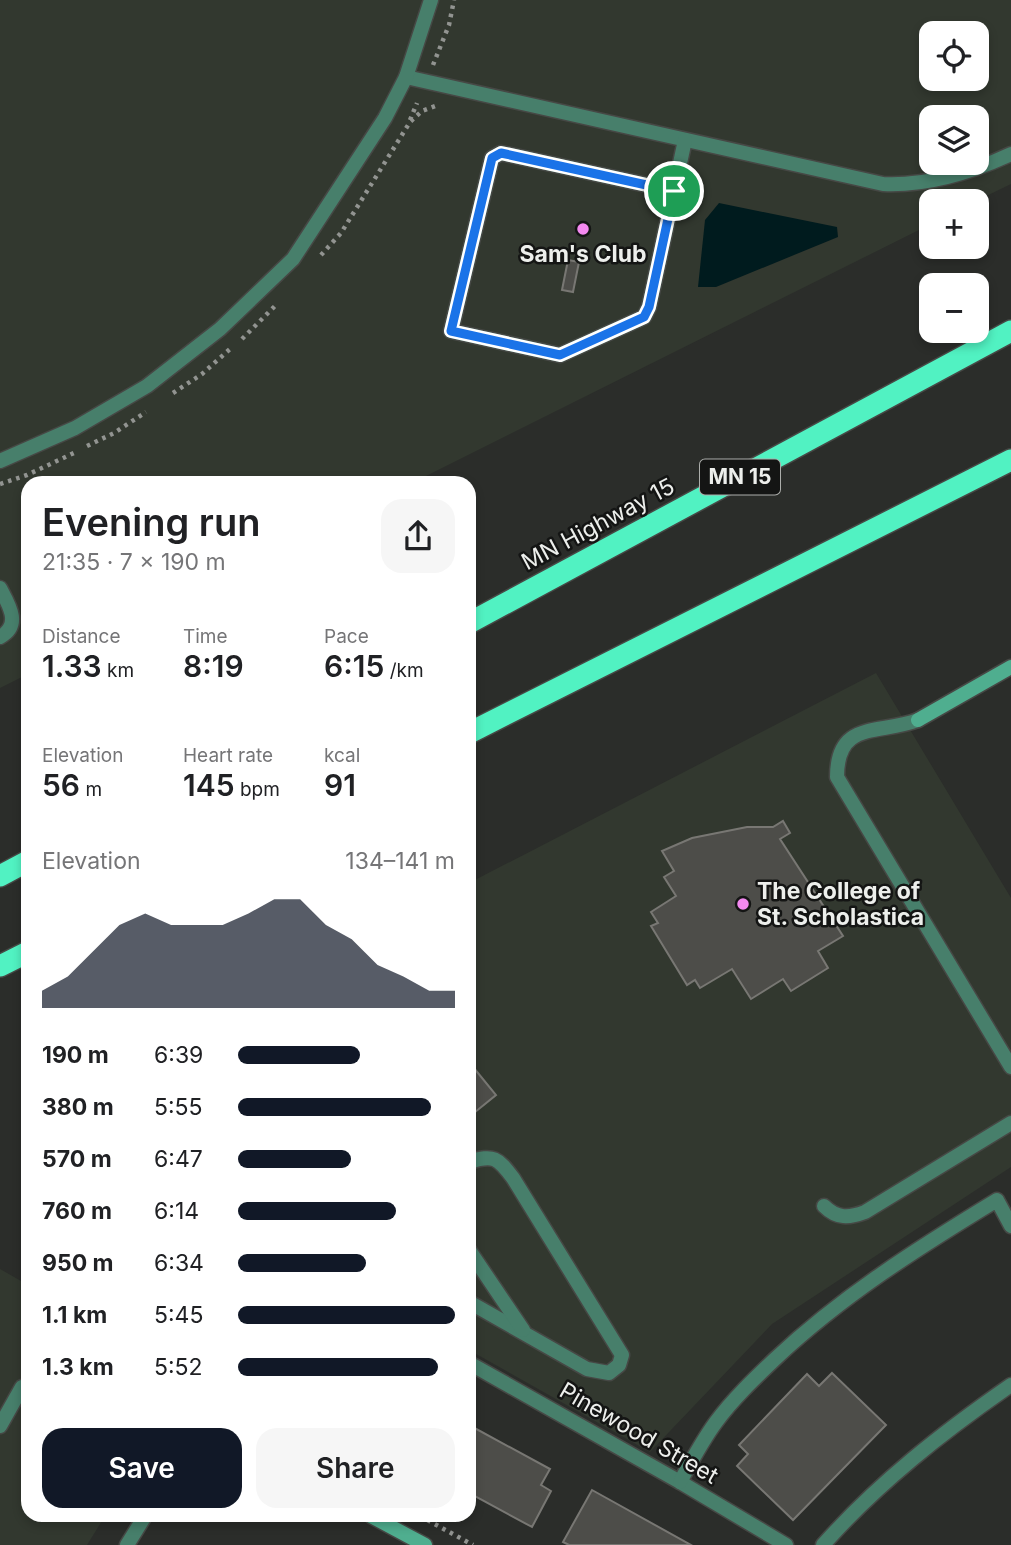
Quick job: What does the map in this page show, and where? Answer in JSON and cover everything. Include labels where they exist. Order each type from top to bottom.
[{"type":"highway","name":"MN Highway 15","points":[[476,619],[1011,331]]},
{"type":"highway","points":[[476,729],[1011,460]]},
{"type":"highway","points":[[0,876],[21,865]]},
{"type":"highway","points":[[0,965],[21,955]]},
{"type":"street","points":[[0,461],[75,428],[147,386],[220,328],[293,259],[385,118],[406,77],[431,0]]},
{"type":"street","points":[[406,77],[883,184],[906,185],[961,175],[1011,155]]},
{"type":"street","points":[[674,191],[501,153],[492,158],[451,331],[560,355],[644,317],[649,307],[685,140]]},
{"type":"street","points":[[0,588],[13,612],[13,623],[8,633],[0,637]]},
{"type":"street","points":[[1011,667],[918,720],[885,729],[869,730],[853,737],[842,746],[837,758],[837,777],[1011,1067]]},
{"type":"street","points":[[824,1206],[831,1213],[841,1216],[853,1217],[865,1212],[1011,1123]]},
{"type":"street","points":[[476,1160],[486,1157],[500,1162],[513,1178],[622,1355],[620,1365],[609,1373],[587,1369],[476,1306]]},
{"type":"street","points":[[680,1482],[716,1422],[749,1384],[799,1336],[853,1292],[997,1200],[1011,1226]]},
{"type":"street","points":[[476,1260],[526,1334]]},
{"type":"street","name":"Pinewood Street","points":[[476,1367],[786,1545]]},
{"type":"street","points":[[823,1545],[876,1490],[911,1459],[1011,1385]]},
{"type":"street","points":[[0,1426],[21,1389]]},
{"type":"street","points":[[127,1545],[141,1522]]},
{"type":"street","points":[[382,1522],[425,1545]]},
{"type":"path","points":[[430,1522],[473,1545]]},
{"type":"shaded area","points":[[0,0],[1011,0],[1011,184],[989,195],[989,189],[919,189],[919,230],[426,476],[21,476],[21,678],[0,688]]},
{"type":"shaded area","points":[[876,673],[1011,898],[1011,1167],[772,1324],[650,1452],[476,1354],[476,879]]},
{"type":"shaded area","points":[[0,1269],[21,1281],[21,1522],[101,1522],[87,1545],[0,1545]]},
{"type":"water","points":[[719,203],[837,227],[838,237],[716,287],[698,287],[705,220]]},
{"type":"building","points":[[568,260],[579,262],[573,292],[562,290]]},
{"type":"building","name":"The College of St. Scholastica","points":[[783,821],[790,833],[780,839],[843,936],[818,951],[828,968],[791,991],[783,979],[751,999],[732,969],[700,988],[695,980],[687,985],[651,926],[658,923],[651,912],[676,896],[664,877],[674,871],[662,851],[692,838],[747,827],[773,827]]},
{"type":"building","points":[[476,1071],[496,1095],[476,1111]]},
{"type":"building","points":[[832,1373],[886,1425],[793,1520],[737,1466],[748,1454],[739,1445],[807,1374],[819,1386]]},
{"type":"building","points":[[476,1429],[550,1469],[541,1485],[551,1491],[532,1527],[476,1497]]},
{"type":"building","points":[[592,1490],[691,1545],[569,1545],[563,1542]]},
{"type":"place","name":"Sam's Club","points":[[583,229]]},
{"type":"place","name":"The College of St. Scholastica","points":[[743,904]]},
{"type":"route","points":[[501,153],[674,191],[649,307],[644,317],[560,355],[451,331],[492,158],[501,153]]}]
